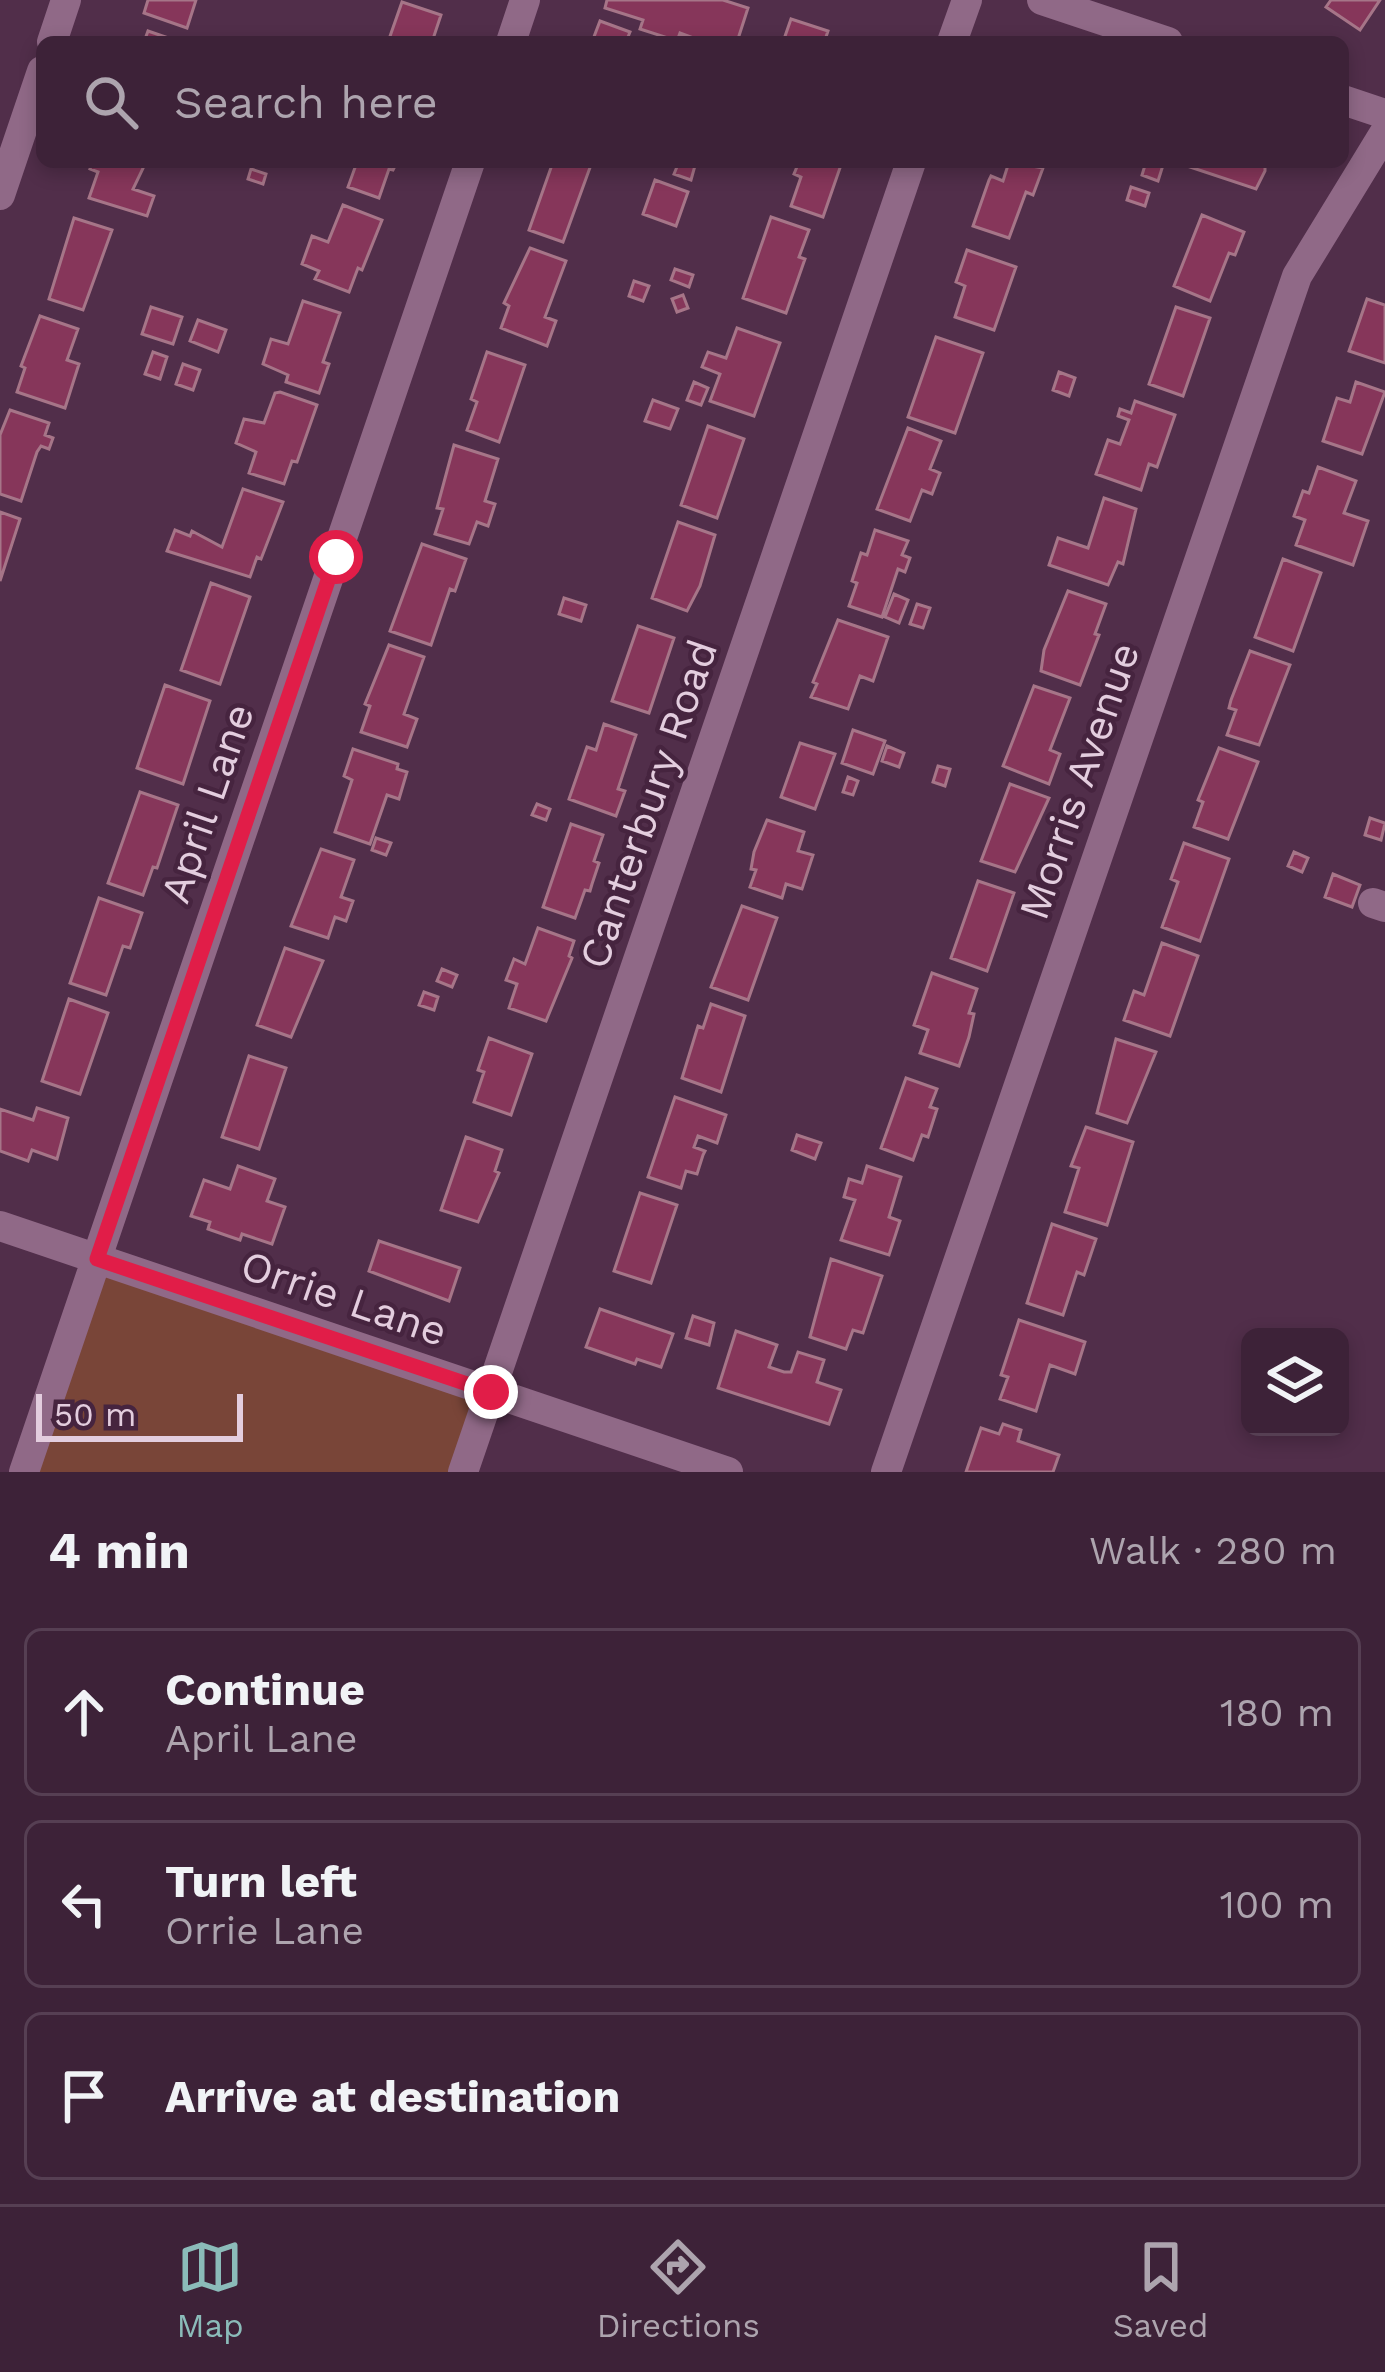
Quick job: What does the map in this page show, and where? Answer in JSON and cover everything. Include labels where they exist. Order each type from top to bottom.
[{"type":"street","points":[[54,36],[66,0]]},
{"type":"street","points":[[513,36],[525,0]]},
{"type":"street","points":[[954,36],[967,0]]},
{"type":"street","points":[[1042,0],[1150,36]]},
{"type":"street","points":[[0,195],[36,89]]},
{"type":"street","points":[[1349,102],[1385,114]]},
{"type":"street","name":"Morris Avenue","points":[[886,1472],[1297,276],[1385,132]]},
{"type":"street","name":"April Lane","points":[[24,1472],[468,168]]},
{"type":"street","name":"Canterbury Road","points":[[463,1472],[909,168]]},
{"type":"street","name":"Orrie Lane","points":[[0,1226],[728,1472]]},
{"type":"shaded area","points":[[97,1259],[491,1392],[463,1472],[24,1472]]},
{"type":"building","points":[[148,0],[196,0],[187,28],[144,13]]},
{"type":"building","points":[[607,0],[723,0],[748,8],[739,36],[662,36],[640,29],[643,20],[605,8]]},
{"type":"building","points":[[1331,0],[1380,0],[1360,30],[1326,7]]},
{"type":"building","points":[[402,2],[441,15],[434,36],[390,36]]},
{"type":"building","points":[[791,19],[828,31],[826,36],[785,36]]},
{"type":"building","points":[[600,21],[630,32],[628,36],[594,36]]},
{"type":"building","points":[[143,168],[133,189],[154,196],[147,216],[89,198],[98,172],[90,169]]},
{"type":"building","points":[[355,168],[394,168],[389,169],[379,198],[348,187]]},
{"type":"building","points":[[551,168],[590,168],[563,242],[529,230]]},
{"type":"building","points":[[676,168],[694,168],[691,180],[674,174]]},
{"type":"building","points":[[796,168],[840,168],[823,217],[791,206],[801,177],[794,174]]},
{"type":"building","points":[[1007,168],[1043,168],[1033,195],[1026,192],[1009,238],[973,226],[991,176],[1003,181]]},
{"type":"building","points":[[1144,168],[1162,168],[1158,181],[1142,175]]},
{"type":"building","points":[[1193,168],[1265,168],[1256,189]]},
{"type":"building","points":[[251,169],[266,174],[263,184],[248,179]]},
{"type":"building","points":[[655,180],[688,192],[676,226],[643,214]]},
{"type":"building","points":[[1131,187],[1149,193],[1145,206],[1127,200]]},
{"type":"building","points":[[343,205],[382,220],[349,292],[315,279],[319,271],[302,264],[312,236],[328,242]]},
{"type":"building","points":[[1202,215],[1244,232],[1235,255],[1229,253],[1210,301],[1174,286]]},
{"type":"building","points":[[771,217],[809,230],[799,257],[805,259],[786,313],[743,298]]},
{"type":"building","points":[[74,218],[112,230],[83,310],[49,299]]},
{"type":"building","points":[[530,248],[566,261],[545,317],[556,321],[547,346],[501,328],[509,306],[504,303]]},
{"type":"building","points":[[967,250],[1016,267],[994,330],[955,317],[965,286],[956,282]]},
{"type":"building","points":[[675,269],[693,275],[689,287],[671,280]]},
{"type":"building","points":[[634,281],[649,286],[643,301],[629,296]]},
{"type":"building","points":[[683,295],[688,308],[677,312],[672,299]]},
{"type":"building","points":[[1367,299],[1385,305],[1385,363],[1349,351]]},
{"type":"building","points":[[303,301],[340,313],[323,362],[329,364],[319,393],[286,382],[288,375],[263,364],[271,339],[288,344]]},
{"type":"building","points":[[151,307],[182,317],[173,344],[142,334]]},
{"type":"building","points":[[1176,307],[1210,318],[1183,396],[1149,384]]},
{"type":"building","points":[[40,316],[78,329],[67,360],[79,364],[65,408],[17,392],[25,368],[21,366]]},
{"type":"building","points":[[198,320],[226,330],[218,352],[190,341]]},
{"type":"building","points":[[737,328],[780,343],[754,416],[710,401],[720,374],[702,367],[708,352],[726,358]]},
{"type":"building","points":[[936,337],[983,353],[955,433],[908,417]]},
{"type":"building","points":[[153,352],[167,357],[160,379],[145,374]]},
{"type":"building","points":[[487,352],[525,365],[499,442],[467,430],[477,402],[471,399]]},
{"type":"building","points":[[183,364],[200,370],[193,390],[176,384]]},
{"type":"building","points":[[1059,372],[1075,378],[1069,396],[1053,390]]},
{"type":"building","points":[[694,382],[708,388],[701,405],[687,400]]},
{"type":"building","points":[[1356,382],[1385,392],[1362,454],[1323,441],[1337,398],[1350,402]]},
{"type":"building","points":[[275,393],[317,405],[284,484],[249,473],[256,452],[236,443],[244,419],[264,423]]},
{"type":"building","points":[[653,400],[678,409],[670,429],[645,421]]},
{"type":"building","points":[[1135,401],[1175,415],[1157,467],[1149,464],[1141,490],[1096,474],[1108,440],[1120,444],[1129,420],[1118,416],[1120,409],[1131,413]]},
{"type":"building","points":[[10,410],[49,423],[45,435],[53,438],[49,449],[41,446],[37,452],[21,501],[0,494],[0,435]]},
{"type":"building","points":[[708,426],[744,439],[717,518],[681,505]]},
{"type":"building","points":[[908,428],[941,441],[930,469],[940,473],[932,494],[922,490],[910,521],[877,509]]},
{"type":"building","points":[[454,445],[498,459],[485,501],[495,504],[488,526],[477,522],[469,544],[435,534]]},
{"type":"building","points":[[1318,467],[1356,481],[1344,513],[1368,521],[1353,565],[1296,545],[1305,520],[1294,516]]},
{"type":"building","points":[[243,489],[283,502],[250,577],[167,551],[175,530],[190,536],[192,531],[222,547]]},
{"type":"building","points":[[1104,498],[1136,509],[1123,564],[1118,562],[1108,585],[1049,565],[1058,538],[1088,548]]},
{"type":"building","points":[[0,512],[20,519],[0,581]]},
{"type":"building","points":[[678,522],[715,535],[687,611],[652,598]]},
{"type":"building","points":[[875,530],[908,541],[902,555],[910,558],[905,572],[898,569],[882,617],[849,606],[861,553],[867,555]]},
{"type":"building","points":[[422,544],[466,559],[431,645],[390,631]]},
{"type":"building","points":[[1283,559],[1321,573],[1293,651],[1255,637]]},
{"type":"building","points":[[211,583],[250,597],[220,684],[181,670]]},
{"type":"building","points":[[1068,591],[1106,604],[1080,685],[1041,671],[1044,650]]},
{"type":"building","points":[[894,594],[908,600],[899,623],[885,617]]},
{"type":"building","points":[[564,598],[586,605],[581,621],[559,614]]},
{"type":"building","points":[[917,604],[930,608],[923,628],[910,624]]},
{"type":"building","points":[[838,620],[888,637],[873,681],[860,676],[848,709],[811,697]]},
{"type":"building","points":[[638,626],[674,638],[649,713],[612,701]]},
{"type":"building","points":[[389,645],[424,657],[404,714],[417,719],[407,747],[361,732],[370,706],[365,704]]},
{"type":"building","points":[[1250,651],[1290,665],[1259,745],[1227,735],[1236,710],[1229,708],[1231,700]]},
{"type":"building","points":[[165,685],[210,701],[183,784],[137,768]]},
{"type":"building","points":[[1034,686],[1070,698],[1050,750],[1060,754],[1049,784],[1003,766]]},
{"type":"building","points":[[604,724],[636,735],[618,789],[625,791],[616,816],[569,799],[587,747],[596,750]]},
{"type":"building","points":[[853,730],[885,741],[873,774],[842,763]]},
{"type":"building","points":[[800,743],[835,754],[815,809],[781,797]]},
{"type":"building","points":[[887,746],[904,753],[899,767],[882,761]]},
{"type":"building","points":[[1219,748],[1258,762],[1228,839],[1194,827],[1203,802],[1198,800]]},
{"type":"building","points":[[353,749],[398,764],[397,769],[407,772],[399,799],[387,795],[370,844],[335,832],[352,780],[344,776]]},
{"type":"building","points":[[938,766],[950,769],[945,786],[933,782]]},
{"type":"building","points":[[848,777],[858,781],[853,795],[843,792]]},
{"type":"building","points":[[1010,784],[1049,798],[1015,872],[981,861]]},
{"type":"building","points":[[140,792],[178,805],[143,895],[108,883]]},
{"type":"building","points":[[537,804],[550,809],[546,820],[532,815]]},
{"type":"building","points":[[1370,818],[1385,823],[1381,840],[1365,835]]},
{"type":"building","points":[[767,820],[804,832],[798,851],[813,855],[802,889],[786,884],[782,898],[750,887],[756,870],[751,869],[754,852]]},
{"type":"building","points":[[571,824],[603,835],[590,891],[585,890],[575,918],[543,907]]},
{"type":"building","points":[[376,838],[391,843],[386,855],[372,850]]},
{"type":"building","points":[[1184,843],[1229,859],[1200,941],[1162,927],[1178,882],[1171,879]]},
{"type":"building","points":[[321,849],[354,860],[341,897],[353,901],[346,921],[335,917],[328,938],[291,926]]},
{"type":"building","points":[[1294,852],[1308,858],[1302,872],[1288,866]]},
{"type":"building","points":[[1333,874],[1360,885],[1352,907],[1325,897]]},
{"type":"building","points":[[978,881],[1014,893],[987,971],[951,958]]},
{"type":"building","points":[[99,898],[142,913],[130,948],[123,946],[106,995],[70,983]]},
{"type":"building","points":[[742,906],[777,918],[748,1000],[711,987]]},
{"type":"building","points":[[538,928],[574,941],[572,958],[546,1021],[509,1008],[517,984],[506,980],[514,959],[525,964]]},
{"type":"building","points":[[1162,943],[1198,956],[1170,1036],[1124,1020],[1134,991],[1144,995]]},
{"type":"building","points":[[285,948],[323,961],[291,1037],[257,1025]]},
{"type":"building","points":[[442,969],[457,975],[452,987],[437,981]]},
{"type":"building","points":[[932,973],[977,989],[959,1066],[920,1053],[928,1030],[914,1025]]},
{"type":"building","points":[[424,992],[438,997],[434,1010],[419,1005]]},
{"type":"building","points":[[69,999],[108,1013],[80,1094],[42,1081]]},
{"type":"building","points":[[711,1004],[745,1016],[721,1092],[682,1078],[698,1026],[703,1028]]},
{"type":"building","points":[[489,1038],[532,1054],[511,1115],[474,1102]]},
{"type":"building","points":[[1116,1039],[1156,1052],[1127,1123],[1097,1113]]},
{"type":"building","points":[[249,1056],[286,1068],[259,1149],[222,1137]]},
{"type":"building","points":[[906,1078],[937,1089],[930,1107],[937,1109],[928,1137],[922,1135],[913,1160],[881,1148]]},
{"type":"building","points":[[675,1097],[726,1115],[717,1143],[698,1136],[694,1147],[705,1151],[697,1174],[686,1171],[681,1188],[648,1177]]},
{"type":"building","points":[[37,1108],[68,1118],[57,1159],[32,1150],[28,1161],[0,1151],[0,1109],[33,1120]]},
{"type":"building","points":[[1086,1127],[1133,1142],[1107,1225],[1065,1212],[1079,1168],[1071,1166]]},
{"type":"building","points":[[797,1135],[821,1143],[815,1159],[792,1150]]},
{"type":"building","points":[[466,1137],[502,1150],[495,1171],[499,1173],[478,1222],[441,1210]]},
{"type":"building","points":[[238,1166],[275,1179],[267,1201],[285,1207],[272,1244],[242,1234],[240,1240],[231,1237],[208,1229],[210,1222],[191,1216],[204,1180],[230,1189]]},
{"type":"building","points":[[867,1166],[901,1177],[889,1217],[900,1221],[889,1255],[841,1240],[855,1200],[844,1197],[849,1179],[862,1183]]},
{"type":"building","points":[[640,1193],[677,1205],[651,1283],[614,1271]]},
{"type":"building","points":[[1052,1224],[1096,1239],[1084,1275],[1077,1272],[1063,1315],[1027,1303]]},
{"type":"building","points":[[379,1241],[460,1268],[449,1301],[369,1271]]},
{"type":"building","points":[[831,1259],[882,1276],[863,1333],[853,1330],[846,1349],[810,1337]]},
{"type":"building","points":[[600,1309],[673,1334],[661,1367],[637,1359],[635,1364],[586,1347]]},
{"type":"building","points":[[693,1316],[714,1323],[709,1345],[686,1338]]},
{"type":"building","points":[[1019,1320],[1085,1342],[1075,1374],[1050,1365],[1036,1411],[1000,1399],[1008,1377],[1001,1375]]},
{"type":"building","points":[[736,1331],[777,1345],[769,1367],[784,1372],[791,1372],[798,1352],[824,1360],[817,1382],[841,1390],[829,1424],[718,1388]]},
{"type":"building","points":[[1003,1424],[1021,1430],[1018,1441],[1059,1455],[1053,1472],[966,1472],[981,1428],[999,1434]]},
{"type":"route","points":[[336,557],[97,1259],[491,1392]]}]
